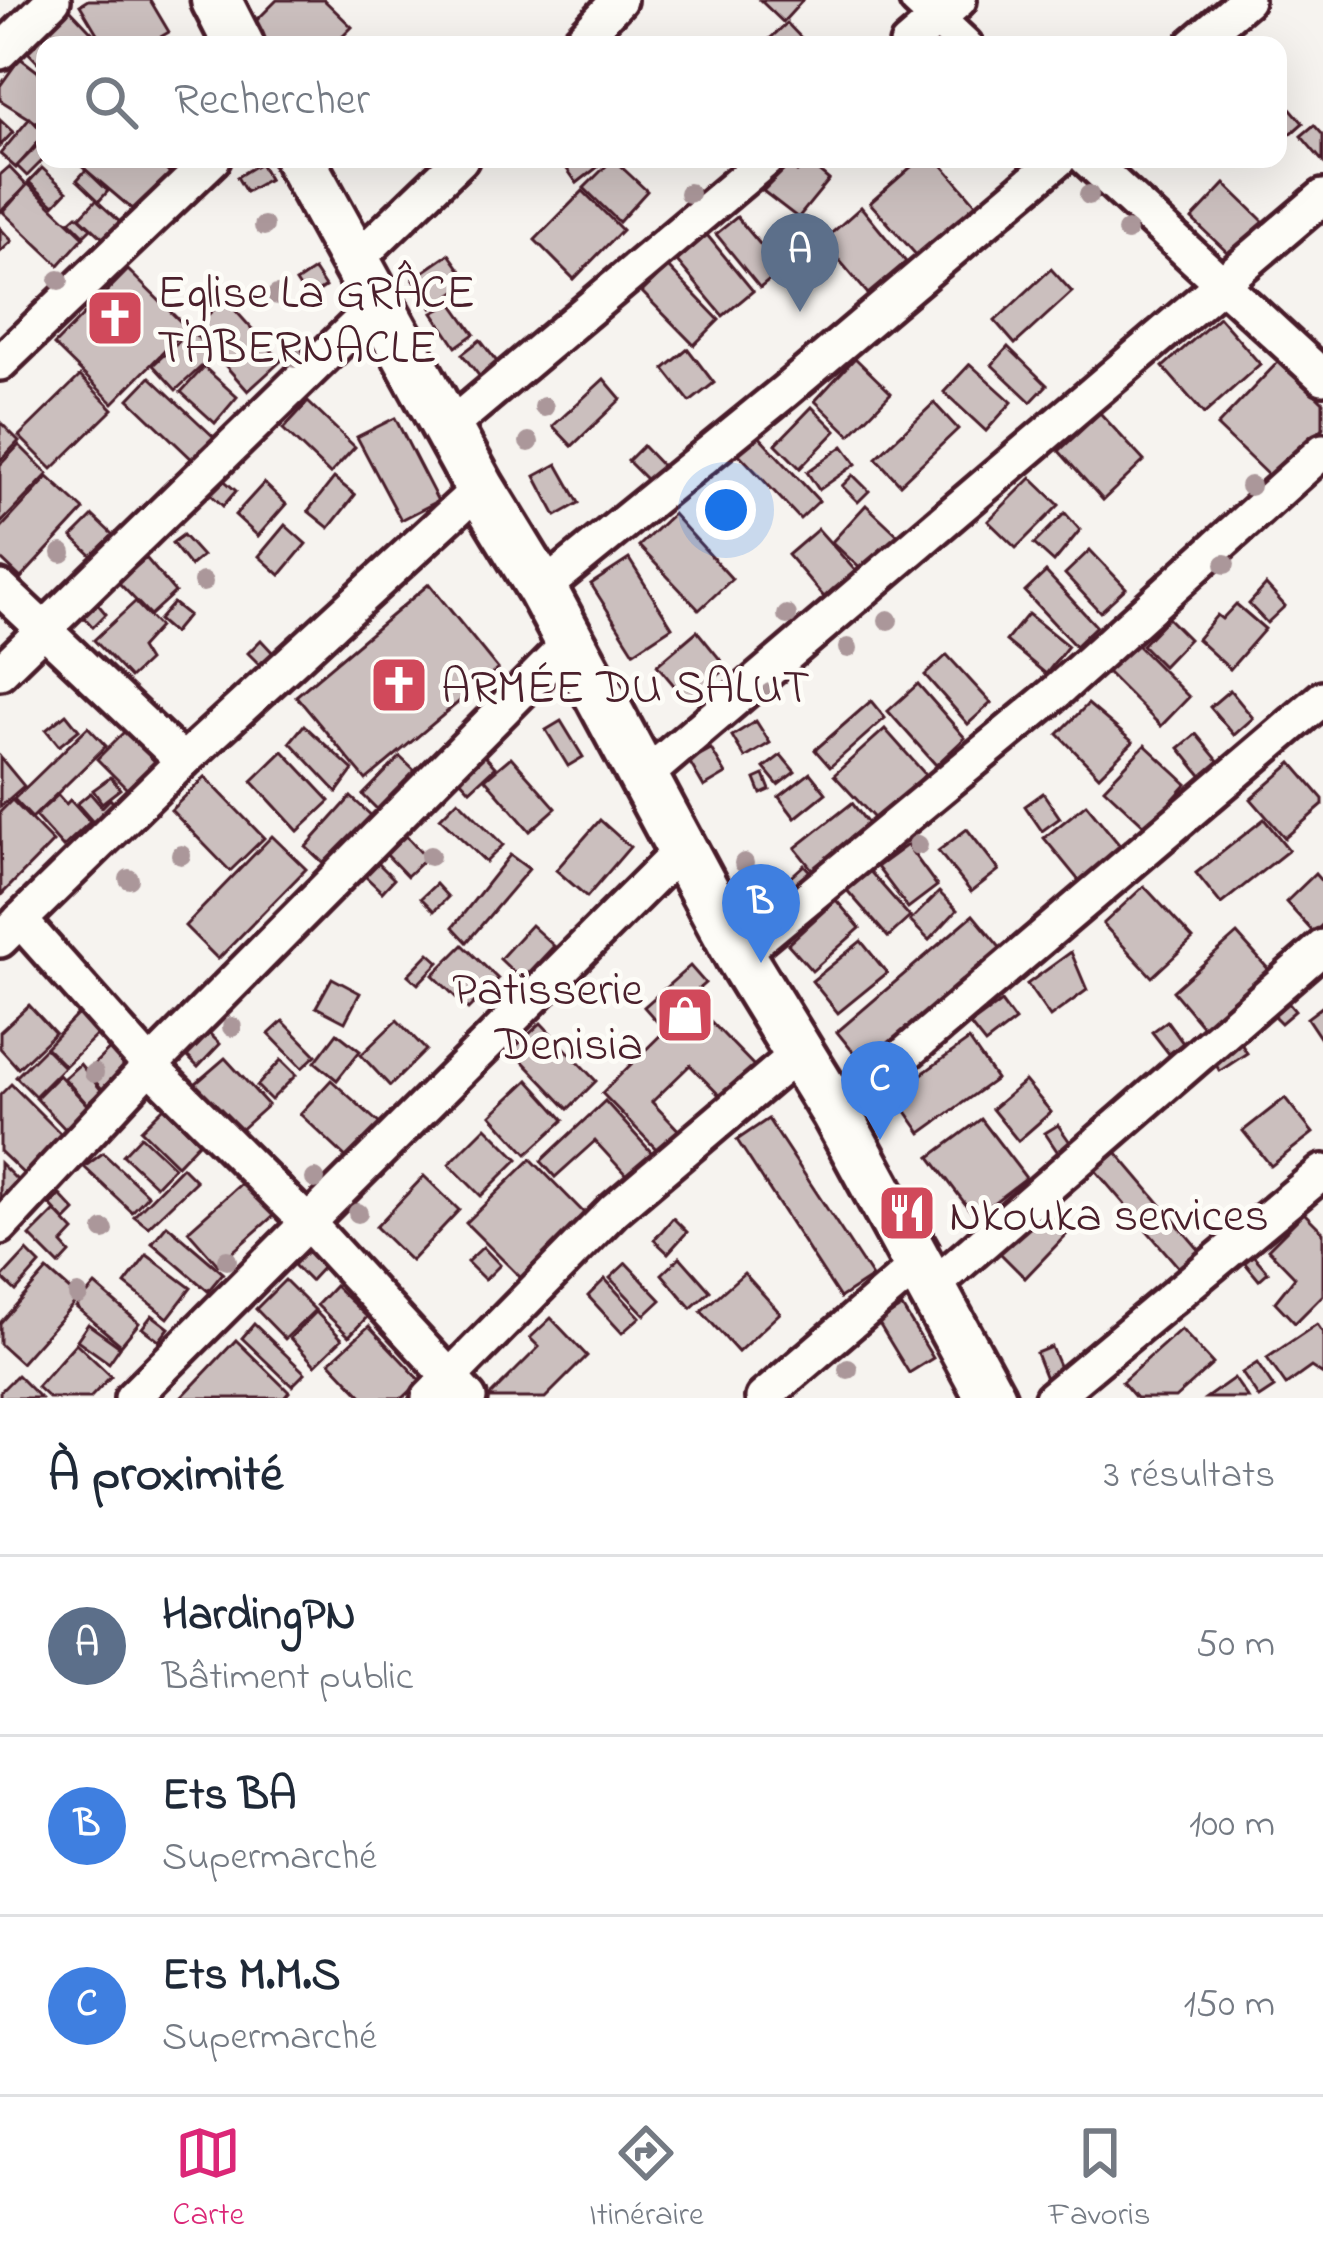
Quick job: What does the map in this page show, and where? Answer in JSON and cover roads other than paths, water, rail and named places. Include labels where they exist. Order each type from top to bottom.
[{"type":"highway","points":[[304,168],[480,488],[571,641],[739,955],[801,1051],[991,1398]]},
{"type":"street","points":[[0,52],[53,0]]},
{"type":"street","points":[[585,36],[619,0]]},
{"type":"street","points":[[1204,36],[1246,0]]},
{"type":"street","points":[[914,36],[938,6],[959,36]]},
{"type":"street","points":[[0,363],[204,168]]},
{"type":"street","points":[[355,261],[451,168]]},
{"type":"street","points":[[448,428],[756,168]]},
{"type":"street","points":[[542,589],[1048,168]]},
{"type":"street","points":[[1097,168],[1323,377]]},
{"type":"street","points":[[645,776],[1323,197]]},
{"type":"street","points":[[0,673],[380,303]]},
{"type":"street","points":[[739,955],[1055,693],[1323,451]]},
{"type":"street","points":[[480,488],[183,761],[10,930],[306,1221],[449,1391],[614,1210],[801,1051]]},
{"type":"street","points":[[0,588],[183,761]]},
{"type":"street","points":[[0,1227],[150,1066],[571,641]]},
{"type":"street","points":[[836,1113],[1323,698]]},
{"type":"street","points":[[132,1398],[681,850]]},
{"type":"street","points":[[763,1398],[924,1277],[1323,947]]},
{"type":"street","points":[[1052,1398],[1323,1172]]},
{"type":"place","name":"HardingPN","points":[[800,312]]},
{"type":"place","name":"Eglise La GRÂCE TABERNACLE","points":[[115,318]]},
{"type":"place","name":"ARMÉE DU SALUT","points":[[399,685]]},
{"type":"place","name":"Ets BA","points":[[761,963]]},
{"type":"place","name":"Patisserie Denisia","points":[[685,1015]]},
{"type":"place","name":"Ets M.M.S","points":[[880,1140]]},
{"type":"place","name":"Nkouka services","points":[[907,1213]]}]
